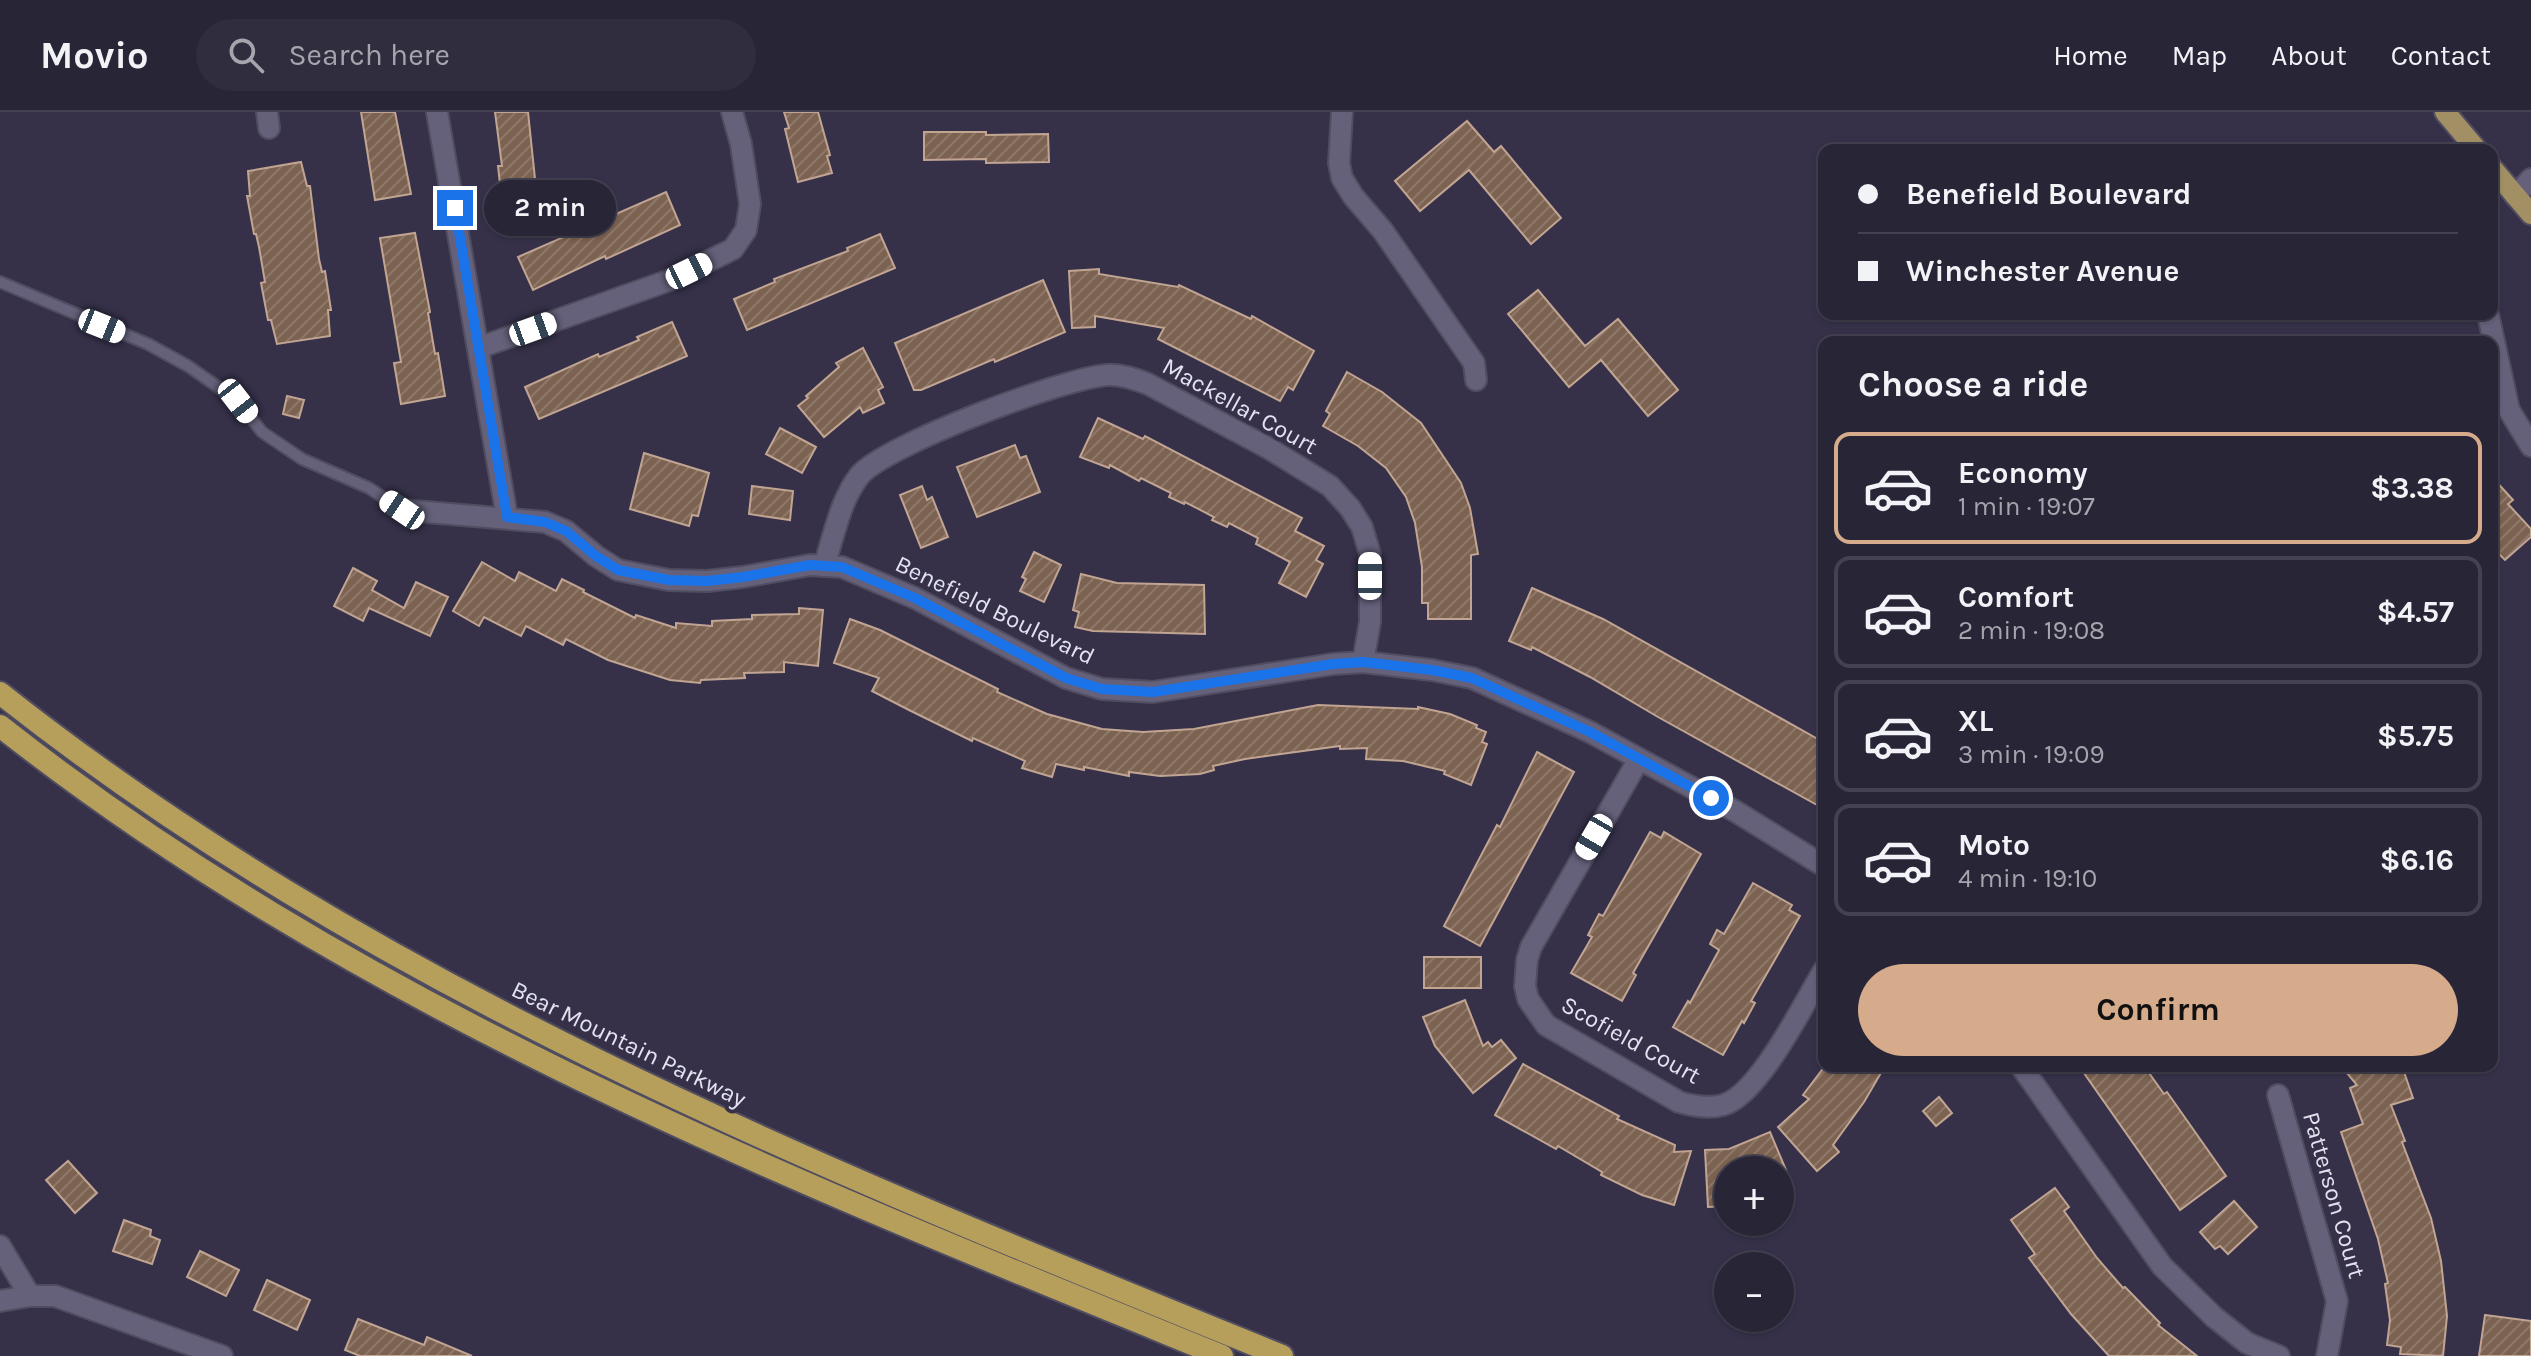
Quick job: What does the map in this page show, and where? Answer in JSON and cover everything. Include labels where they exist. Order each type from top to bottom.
[{"type":"highway","name":"Bear Mountain Parkway","points":[[0,693],[102,770],[218,849],[340,923],[515,1018],[610,1066],[819,1163],[1282,1356]]},
{"type":"highway","points":[[0,726],[131,822],[226,884],[326,945],[462,1020],[596,1087],[861,1208],[1222,1356]]},
{"type":"main road","points":[[2445,112],[2472,144]]},
{"type":"main road","points":[[2498,175],[2531,214]]},
{"type":"street","points":[[437,112],[507,517]]},
{"type":"street","points":[[478,348],[670,280],[733,249],[746,230],[750,204],[741,144],[732,112]]},
{"type":"street","points":[[1342,112],[1339,163],[1342,178],[1383,231],[1474,363],[1476,380]]},
{"type":"street","points":[[2515,196],[2531,179]]},
{"type":"street","points":[[2498,360],[2509,410],[2531,446]]},
{"type":"street","name":"Mackellar Court","points":[[824,566],[847,498],[861,474],[887,455],[948,426],[1079,379],[1110,375],[1131,378],[1270,449],[1330,486],[1350,508],[1362,527],[1370,554],[1370,622],[1363,662]]},
{"type":"street","name":"Benefield Boulevard","points":[[402,510],[545,522],[566,531],[618,570],[669,580],[707,581],[810,565],[842,567],[915,598],[1066,678],[1102,689],[1153,692],[1363,662],[1472,678],[1590,732],[1735,811],[1818,862]]},
{"type":"street","name":"Scofield Court","points":[[1639,759],[1531,947],[1525,986],[1528,999],[1546,1025],[1679,1102],[1696,1106],[1723,1105],[1734,1101],[1754,1082],[1818,980]]},
{"type":"street","points":[[2025,1072],[2162,1266],[2214,1317],[2247,1343],[2279,1356]]},
{"type":"street","name":"Patterson Court","points":[[2278,1095],[2337,1301],[2327,1356]]},
{"type":"street","points":[[0,1246],[30,1296]]},
{"type":"street","points":[[0,1301],[55,1296],[222,1356]]},
{"type":"lane","points":[[0,282],[175,358],[238,401],[262,432],[302,459],[369,488],[402,510]]},
{"type":"building","points":[[361,112],[395,112],[411,194],[375,200]]},
{"type":"building","points":[[495,112],[528,112],[537,198],[502,202],[498,166],[502,166]]},
{"type":"building","points":[[784,112],[818,112],[832,173],[798,182]]},
{"type":"building","points":[[1467,121],[1494,152],[1501,146],[1561,218],[1531,244],[1469,170],[1420,211],[1395,181]]},
{"type":"building","points":[[924,132],[1048,134],[1049,162],[924,160]]},
{"type":"building","points":[[301,162],[307,186],[310,186],[319,259],[322,272],[325,271],[331,310],[328,310],[330,336],[277,344],[271,320],[268,320],[261,283],[265,282],[247,196],[250,196],[248,171]]},
{"type":"building","points":[[666,192],[680,225],[533,290],[518,257]]},
{"type":"building","points":[[415,233],[445,396],[401,404],[394,363],[401,362],[380,238]]},
{"type":"building","points":[[880,234],[895,268],[747,330],[734,299],[775,282],[774,279],[848,251],[847,248]]},
{"type":"building","points":[[1099,269],[1099,274],[1179,285],[1251,319],[1252,316],[1314,351],[1293,390],[1288,387],[1280,401],[1158,339],[1164,328],[1095,316],[1095,327],[1072,328],[1069,271]]},
{"type":"building","points":[[1043,280],[1065,332],[995,362],[994,359],[921,390],[914,390],[895,343]]},
{"type":"building","points":[[1538,290],[1585,346],[1618,319],[1678,390],[1648,416],[1601,360],[1569,387],[1508,314]]},
{"type":"building","points":[[672,322],[687,356],[539,419],[525,387],[598,354],[599,357],[639,340],[637,337]]},
{"type":"building","points":[[863,348],[883,387],[878,390],[884,403],[863,413],[860,407],[824,437],[798,406],[839,367],[836,363]]},
{"type":"building","points":[[1347,372],[1382,392],[1421,423],[1461,483],[1470,508],[1478,554],[1471,555],[1471,619],[1428,619],[1428,603],[1422,603],[1422,567],[1415,523],[1406,497],[1386,468],[1358,446],[1323,426],[1330,414],[1326,411]]},
{"type":"building","points":[[287,396],[304,400],[299,418],[283,414]]},
{"type":"building","points":[[1098,418],[1143,439],[1145,436],[1302,518],[1295,531],[1324,546],[1316,560],[1323,564],[1306,597],[1279,583],[1290,562],[1256,544],[1258,538],[1229,523],[1227,527],[1212,520],[1214,517],[1169,497],[1171,493],[1141,478],[1139,481],[1110,465],[1109,468],[1080,457]]},
{"type":"building","points":[[780,428],[816,447],[802,473],[766,454]]},
{"type":"building","points":[[1015,445],[1020,458],[1026,456],[1040,492],[977,517],[957,467]]},
{"type":"building","points":[[644,453],[709,473],[698,516],[692,515],[689,526],[630,509]]},
{"type":"building","points":[[2498,484],[2513,500],[2508,504],[2531,529],[2531,537],[2505,560],[2498,553]]},
{"type":"building","points":[[752,486],[793,491],[790,520],[749,514]]},
{"type":"building","points":[[922,486],[927,500],[932,497],[948,537],[921,548],[900,495]]},
{"type":"building","points":[[1034,552],[1061,565],[1044,602],[1020,591],[1026,579],[1022,577]]},
{"type":"building","points":[[482,562],[515,581],[519,572],[556,591],[562,579],[635,618],[636,615],[676,628],[676,623],[712,626],[712,621],[752,619],[752,615],[799,614],[799,608],[823,610],[818,666],[784,662],[784,672],[744,673],[745,678],[701,680],[700,683],[670,680],[608,660],[566,639],[563,645],[526,626],[521,636],[484,617],[479,626],[453,611]]},
{"type":"building","points":[[353,568],[377,581],[372,590],[404,608],[416,582],[448,597],[430,636],[369,608],[363,621],[334,606]]},
{"type":"building","points":[[1081,574],[1117,583],[1204,585],[1205,634],[1093,631],[1075,627],[1079,612],[1073,610]]},
{"type":"building","points":[[1532,588],[1603,619],[1818,740],[1818,803],[1590,677],[1532,647],[1531,650],[1509,641]]},
{"type":"building","points":[[850,619],[880,630],[998,689],[997,692],[1047,714],[1102,729],[1143,732],[1194,729],[1318,705],[1418,707],[1450,714],[1477,725],[1476,728],[1486,732],[1482,742],[1487,744],[1471,785],[1444,774],[1445,771],[1403,761],[1366,759],[1367,748],[1340,749],[1340,746],[1245,759],[1213,766],[1214,770],[1200,774],[1160,776],[1129,772],[1129,776],[1056,764],[1052,777],[1022,768],[1025,761],[973,738],[972,741],[872,691],[879,678],[834,663]]},
{"type":"building","points":[[1537,752],[1574,772],[1480,946],[1444,926],[1497,825],[1500,827]]},
{"type":"building","points":[[1650,832],[1661,838],[1664,832],[1701,854],[1633,973],[1636,975],[1622,1001],[1571,973],[1592,937],[1588,935],[1599,914],[1603,916]]},
{"type":"building","points":[[1753,883],[1792,905],[1789,910],[1800,916],[1751,1001],[1755,1003],[1744,1023],[1742,1021],[1723,1055],[1673,1027],[1719,950],[1710,944],[1717,930],[1724,934]]},
{"type":"building","points":[[1424,957],[1481,957],[1481,988],[1424,988]]},
{"type":"building","points":[[1465,1000],[1483,1046],[1488,1042],[1492,1047],[1501,1040],[1516,1058],[1473,1093],[1435,1046],[1423,1017]]},
{"type":"building","points":[[1523,1064],[1619,1116],[1617,1119],[1675,1145],[1674,1152],[1691,1151],[1674,1205],[1642,1195],[1601,1175],[1602,1172],[1558,1146],[1556,1149],[1495,1115]]},
{"type":"building","points":[[1820,1072],[1882,1072],[1833,1145],[1839,1152],[1817,1171],[1778,1127],[1809,1099],[1803,1095]]},
{"type":"building","points":[[2083,1072],[2148,1072],[2164,1094],[2167,1092],[2226,1176],[2180,1210]]},
{"type":"building","points":[[2346,1072],[2404,1072],[2413,1098],[2391,1105],[2431,1218],[2441,1261],[2447,1316],[2443,1356],[2400,1354],[2401,1347],[2387,1345],[2390,1320],[2385,1284],[2388,1283],[2378,1239],[2341,1132],[2363,1124],[2350,1088],[2357,1085]]},
{"type":"building","points":[[1939,1097],[1952,1113],[1936,1126],[1923,1111]]},
{"type":"building","points":[[1770,1132],[1780,1156],[1714,1156],[1714,1207],[1708,1207],[1705,1150],[1729,1149]]},
{"type":"building","points":[[68,1161],[97,1193],[75,1213],[46,1180]]},
{"type":"building","points":[[2055,1188],[2069,1207],[2064,1211],[2097,1258],[2160,1323],[2158,1325],[2197,1356],[2109,1356],[2071,1314],[2029,1258],[2035,1254],[2011,1220]]},
{"type":"building","points":[[2234,1201],[2257,1227],[2228,1254],[2220,1246],[2215,1249],[2200,1232]]},
{"type":"building","points":[[124,1220],[151,1230],[150,1236],[160,1240],[152,1264],[113,1251]]},
{"type":"building","points":[[200,1251],[239,1270],[226,1296],[187,1277]]},
{"type":"building","points":[[267,1280],[310,1300],[297,1330],[254,1310]]},
{"type":"building","points":[[2485,1315],[2531,1321],[2531,1356],[2479,1356]]},
{"type":"building","points":[[358,1319],[424,1345],[427,1337],[472,1356],[360,1356],[345,1350]]},
{"type":"route","points":[[455,208],[507,517],[545,522],[566,531],[618,570],[669,580],[707,581],[810,565],[842,567],[915,598],[1066,678],[1102,689],[1153,692],[1363,662],[1472,678],[1590,732],[1711,798]]}]
